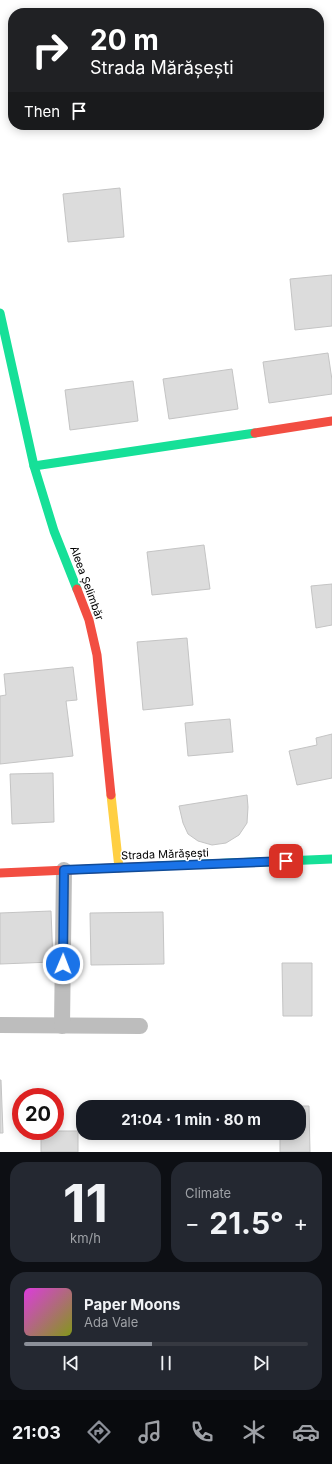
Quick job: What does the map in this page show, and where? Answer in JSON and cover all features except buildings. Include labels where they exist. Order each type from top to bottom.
[{"type":"street","name":"Aleea Șelimbăr","points":[[0,313],[34,466],[54,531],[89,620],[97,655],[119,868]]},
{"type":"street","points":[[34,466],[332,421]]},
{"type":"street","name":"Strada Mărășești","points":[[0,873],[332,859]]},
{"type":"lane","points":[[62,1026],[64,870]]},
{"type":"lane","points":[[0,1025],[140,1026]]},
{"type":"traffic: fast","points":[[0,313],[34,466],[54,531],[77,589]]},
{"type":"traffic: fast","points":[[34,466],[255,433]]},
{"type":"traffic: fast","points":[[158,866],[332,859]]},
{"type":"traffic: slow","points":[[111,795],[119,868]]},
{"type":"traffic: jam","points":[[255,433],[332,421]]},
{"type":"traffic: jam","points":[[77,589],[89,620],[97,655],[111,795]]},
{"type":"traffic: jam","points":[[0,873],[158,866]]},
{"type":"route","points":[[63,964],[64,870],[286,861]]}]
